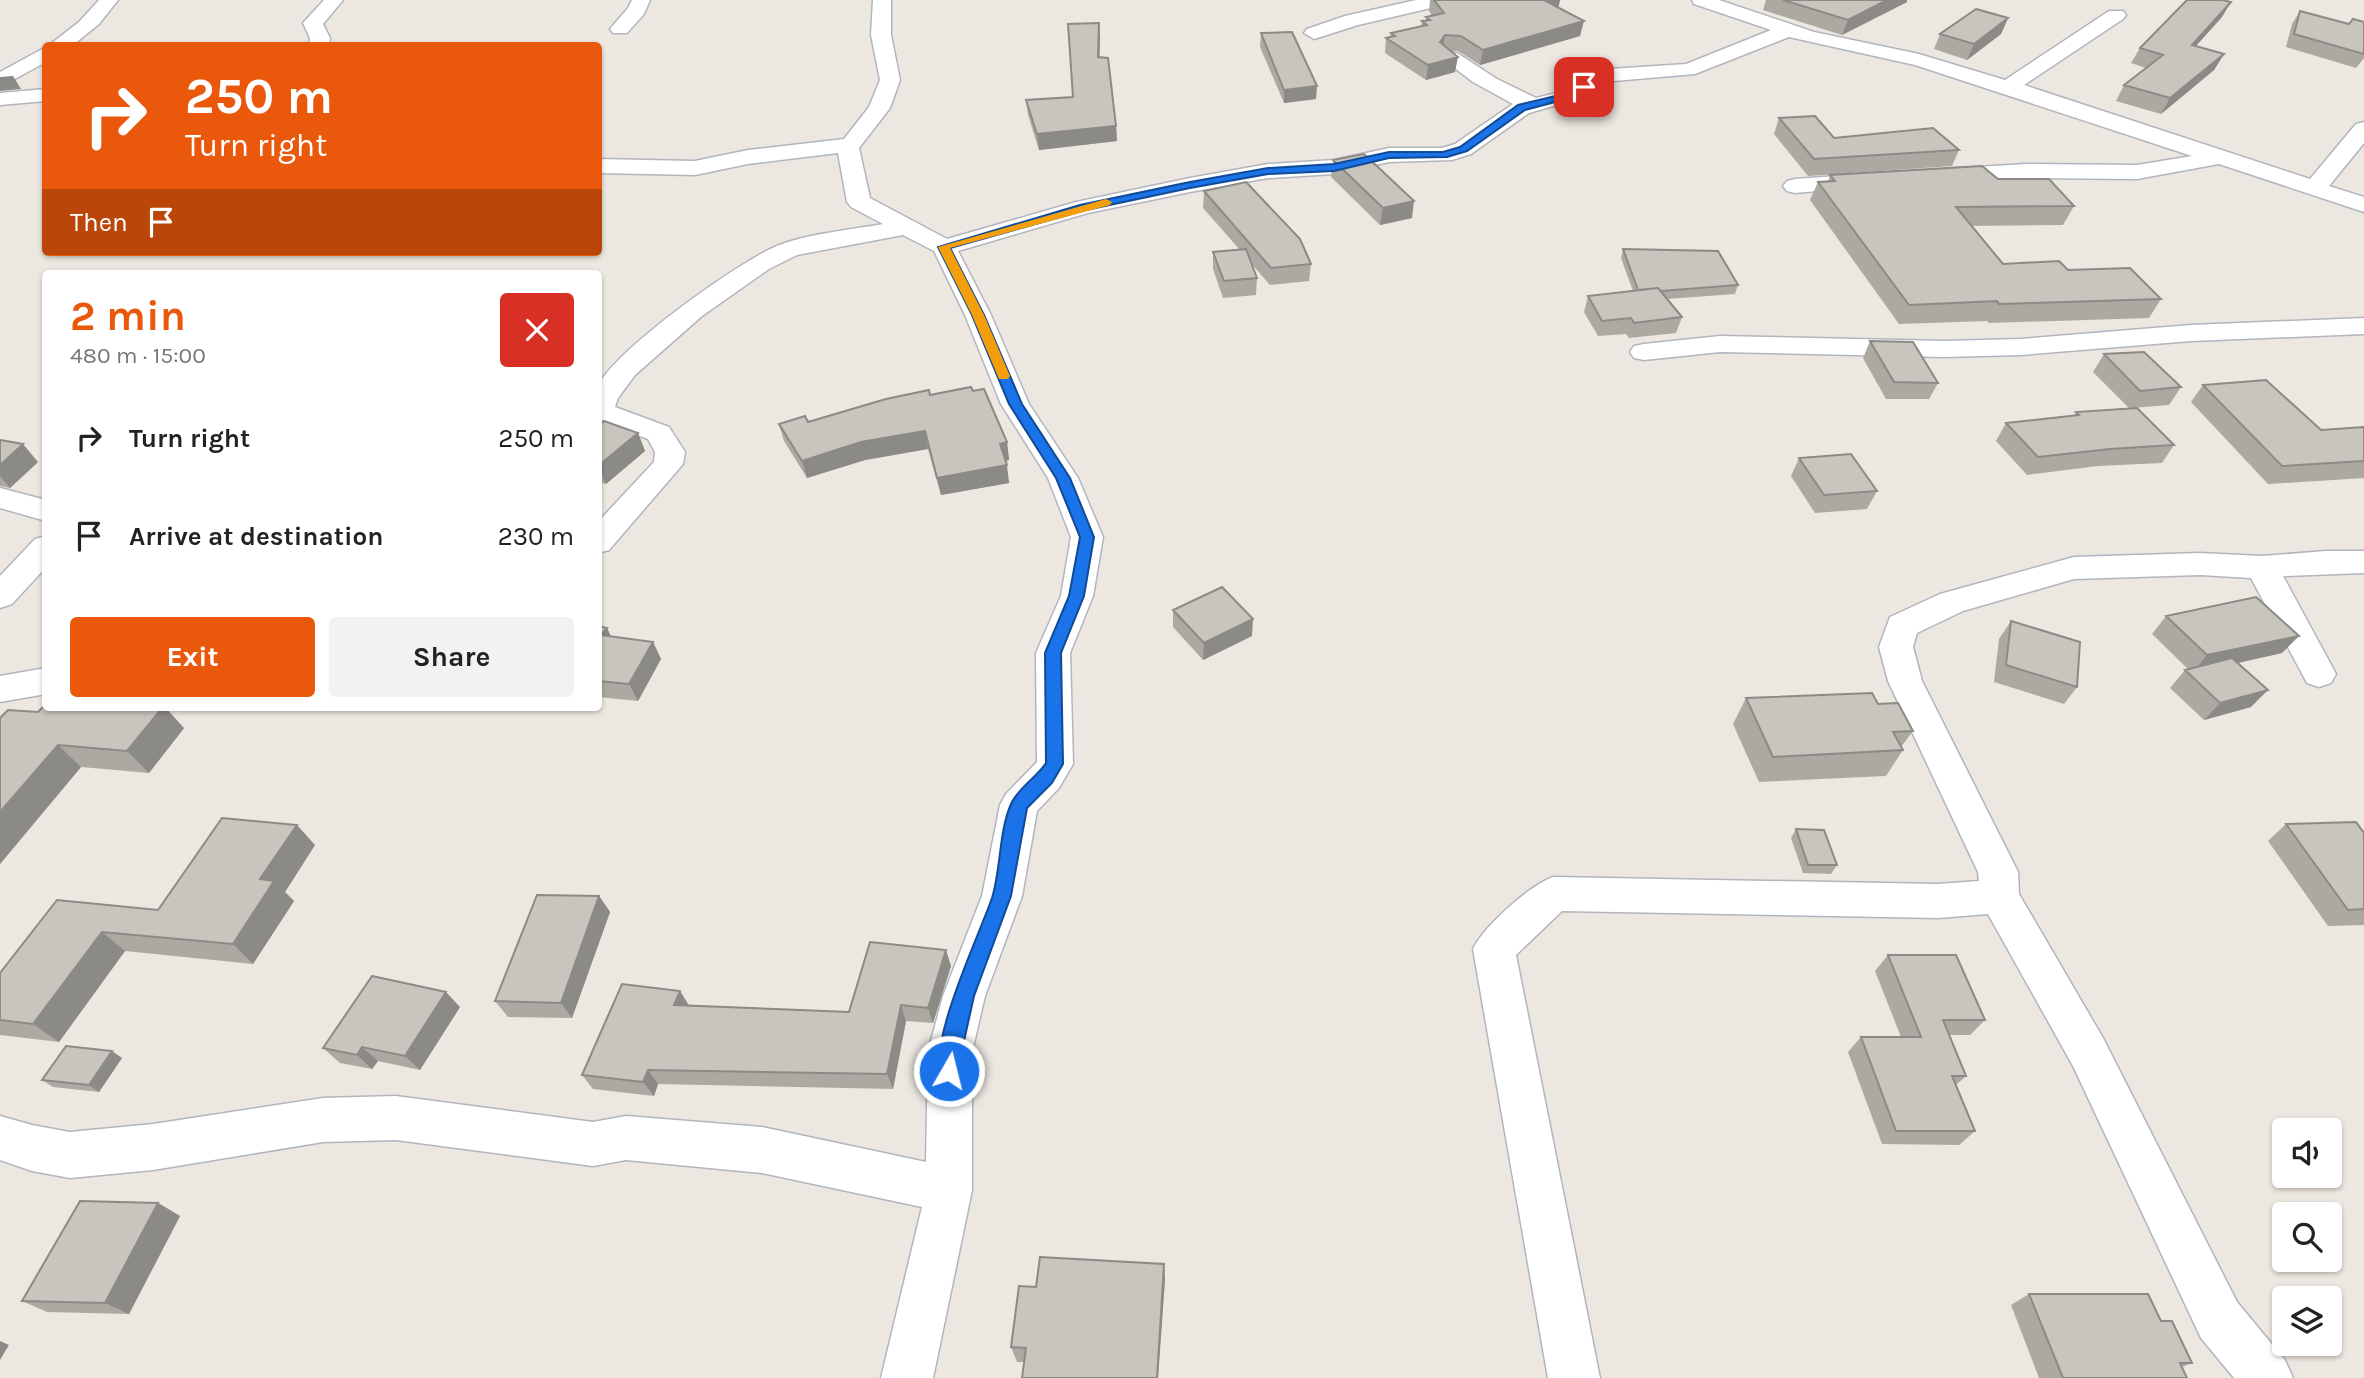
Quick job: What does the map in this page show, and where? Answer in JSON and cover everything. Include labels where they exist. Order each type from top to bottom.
[{"type":"street","points":[[65,42],[97,18],[109,0]]},
{"type":"street","points":[[320,42],[313,23],[334,0]]},
{"type":"street","points":[[620,29],[637,10],[641,0]]},
{"type":"street","points":[[883,0],[881,35],[890,80],[879,107],[848,145],[848,158],[859,202],[944,247],[978,315],[1015,404],[1063,478],[1087,537],[1077,596],[1053,653],[1055,764],[1046,778],[1019,805],[1002,896],[964,996],[950,1052],[949,1189],[907,1378]]},
{"type":"street","points":[[1314,33],[1352,20],[1441,0]]},
{"type":"street","points":[[1701,0],[1786,30],[1919,61],[2008,86],[2364,205]]},
{"type":"street","points":[[2008,86],[2116,15]]},
{"type":"street","points":[[944,247],[1084,207],[1190,185],[1268,171],[1334,167],[1389,155],[1444,155],[1463,149],[1521,107],[1567,96],[1610,75],[1698,67],[1742,51],[1786,30]]},
{"type":"street","points":[[0,81],[42,55]]},
{"type":"street","points":[[1450,57],[1508,95],[1533,104]]},
{"type":"street","points":[[0,99],[42,95]]},
{"type":"street","points":[[2314,189],[2364,129]]},
{"type":"street","points":[[602,166],[695,168],[848,145]]},
{"type":"street","points":[[1922,177],[2026,171],[2137,172],[2217,158]]},
{"type":"street","points":[[1795,186],[1883,180]]},
{"type":"street","points":[[602,403],[625,369],[693,310],[760,264],[790,249],[906,227]]},
{"type":"street","points":[[1644,352],[1720,344],[1944,349],[2191,333],[2364,326]]},
{"type":"street","points":[[602,412],[659,433],[670,452],[668,464],[602,538]]},
{"type":"street","points":[[0,498],[19,501],[42,510]]},
{"type":"street","points":[[0,596],[42,551]]},
{"type":"street","points":[[2267,1378],[2219,1320],[2088,1052],[1999,896],[1998,872],[1905,681],[1896,647],[1902,626],[1952,602],[2074,568],[2123,564],[2262,567],[2364,562]]},
{"type":"street","points":[[2262,567],[2319,674]]},
{"type":"street","points":[[0,689],[42,682]]},
{"type":"street","points":[[1573,1378],[1494,949],[1553,894],[1938,901],[1999,896]]},
{"type":"street","points":[[0,1138],[32,1148],[70,1155],[153,1147],[323,1120],[396,1118],[593,1144],[626,1138],[762,1150],[949,1189]]},
{"type":"building","points":[[1434,0],[1544,0],[1584,21],[1483,50],[1461,36],[1445,35],[1440,42],[1458,57],[1428,65],[1386,38],[1395,36],[1391,33],[1427,25],[1422,21],[1430,20],[1426,17],[1444,13]]},
{"type":"building","points":[[1783,0],[1887,0],[1848,20]]},
{"type":"building","points":[[2187,0],[2231,2],[2192,45],[2224,54],[2170,98],[2124,85],[2163,55],[2140,48]]},
{"type":"building","points":[[1976,9],[2008,18],[1974,44],[1940,34]]},
{"type":"building","points":[[2300,11],[2349,24],[2353,19],[2364,22],[2364,54],[2294,34]]},
{"type":"building","points":[[1099,23],[1098,57],[1108,58],[1116,126],[1037,134],[1026,100],[1073,97],[1068,24]]},
{"type":"building","points":[[1292,32],[1317,86],[1284,90],[1261,33]]},
{"type":"building","points":[[1815,116],[1834,138],[1933,128],[1959,150],[1814,159],[1779,118]]},
{"type":"building","points":[[1364,154],[1414,201],[1383,208],[1333,160]]},
{"type":"building","points":[[1982,166],[1998,179],[2049,179],[2074,206],[1956,207],[2003,264],[2059,261],[2068,270],[2130,268],[2161,299],[1909,305],[1818,182],[1835,181],[1830,175]]},
{"type":"building","points":[[1246,182],[1300,239],[1311,264],[1271,268],[1204,191]]},
{"type":"building","points":[[1246,249],[1257,278],[1224,281],[1213,252]]},
{"type":"building","points":[[1623,249],[1718,251],[1738,285],[1661,291],[1658,288],[1638,290]]},
{"type":"building","points":[[1658,288],[1682,317],[1634,323],[1631,318],[1602,321],[1588,296]]},
{"type":"building","points":[[1870,341],[1913,342],[1938,383],[1894,382]]},
{"type":"building","points":[[2144,352],[2181,387],[2140,391],[2104,354]]},
{"type":"building","points":[[2266,380],[2321,430],[2364,427],[2364,461],[2282,466],[2203,385]]},
{"type":"building","points":[[971,387],[973,391],[984,389],[1007,442],[1000,444],[1007,465],[937,478],[925,431],[861,442],[802,461],[779,424],[805,416],[808,422],[886,399],[929,390],[930,395]]},
{"type":"building","points":[[2137,408],[2174,445],[2038,457],[2006,423],[2079,415],[2076,412]]},
{"type":"building","points":[[604,421],[638,433],[602,463]]},
{"type":"building","points":[[0,440],[23,444],[0,465]]},
{"type":"building","points":[[1851,454],[1877,491],[1824,495],[1799,458]]},
{"type":"building","points":[[1222,587],[1253,619],[1204,643],[1173,610]]},
{"type":"building","points":[[2256,597],[2299,636],[2207,655],[2166,616]]},
{"type":"building","points":[[2011,621],[2080,642],[2077,687],[2006,665]]},
{"type":"building","points":[[602,635],[653,642],[629,684],[602,681]]},
{"type":"building","points":[[2232,658],[2268,690],[2220,703],[2185,670]]},
{"type":"building","points":[[1872,693],[1878,704],[1898,703],[1913,731],[1893,732],[1903,750],[1773,757],[1746,698]]},
{"type":"building","points":[[42,708],[42,711],[160,711],[127,751],[58,745],[0,812],[0,718],[8,710],[38,712]]},
{"type":"building","points":[[222,818],[297,825],[260,879],[274,881],[233,944],[102,932],[33,1024],[0,1020],[0,973],[57,900],[158,910]]},
{"type":"building","points":[[2356,822],[2364,833],[2364,909],[2348,910],[2286,824]]},
{"type":"building","points":[[1796,829],[1824,830],[1837,865],[1808,865]]},
{"type":"building","points":[[537,895],[599,896],[561,1003],[495,1001]]},
{"type":"building","points":[[870,942],[946,950],[928,1008],[901,1005],[887,1074],[648,1070],[643,1082],[582,1075],[622,984],[680,991],[674,1005],[849,1012]]},
{"type":"building","points":[[1888,955],[1956,955],[1985,1020],[1943,1020],[1966,1076],[1952,1076],[1975,1131],[1896,1131],[1861,1037],[1921,1037]]},
{"type":"building","points":[[372,976],[446,992],[405,1056],[362,1047],[357,1055],[323,1048]]},
{"type":"building","points":[[66,1046],[112,1051],[89,1085],[42,1080]]},
{"type":"building","points":[[80,1201],[158,1203],[105,1303],[22,1301]]},
{"type":"building","points":[[1040,1257],[1164,1264],[1157,1378],[1022,1378],[1026,1348],[1011,1347],[1019,1286],[1036,1287]]},
{"type":"building","points":[[2029,1294],[2148,1294],[2161,1321],[2172,1321],[2192,1363],[2180,1363],[2187,1378],[2063,1378]]},
{"type":"slow traffic","points":[[1004,376],[978,315],[944,247],[1106,202]]},
{"type":"route","points":[[949,1071],[950,1052],[964,996],[1002,896],[1019,805],[1046,778],[1055,764],[1053,653],[1077,596],[1087,537],[1063,478],[1015,404],[978,315],[944,247],[1084,207],[1190,185],[1268,171],[1334,167],[1389,155],[1444,155],[1463,149],[1484,136],[1521,107],[1567,96],[1584,87]]}]
